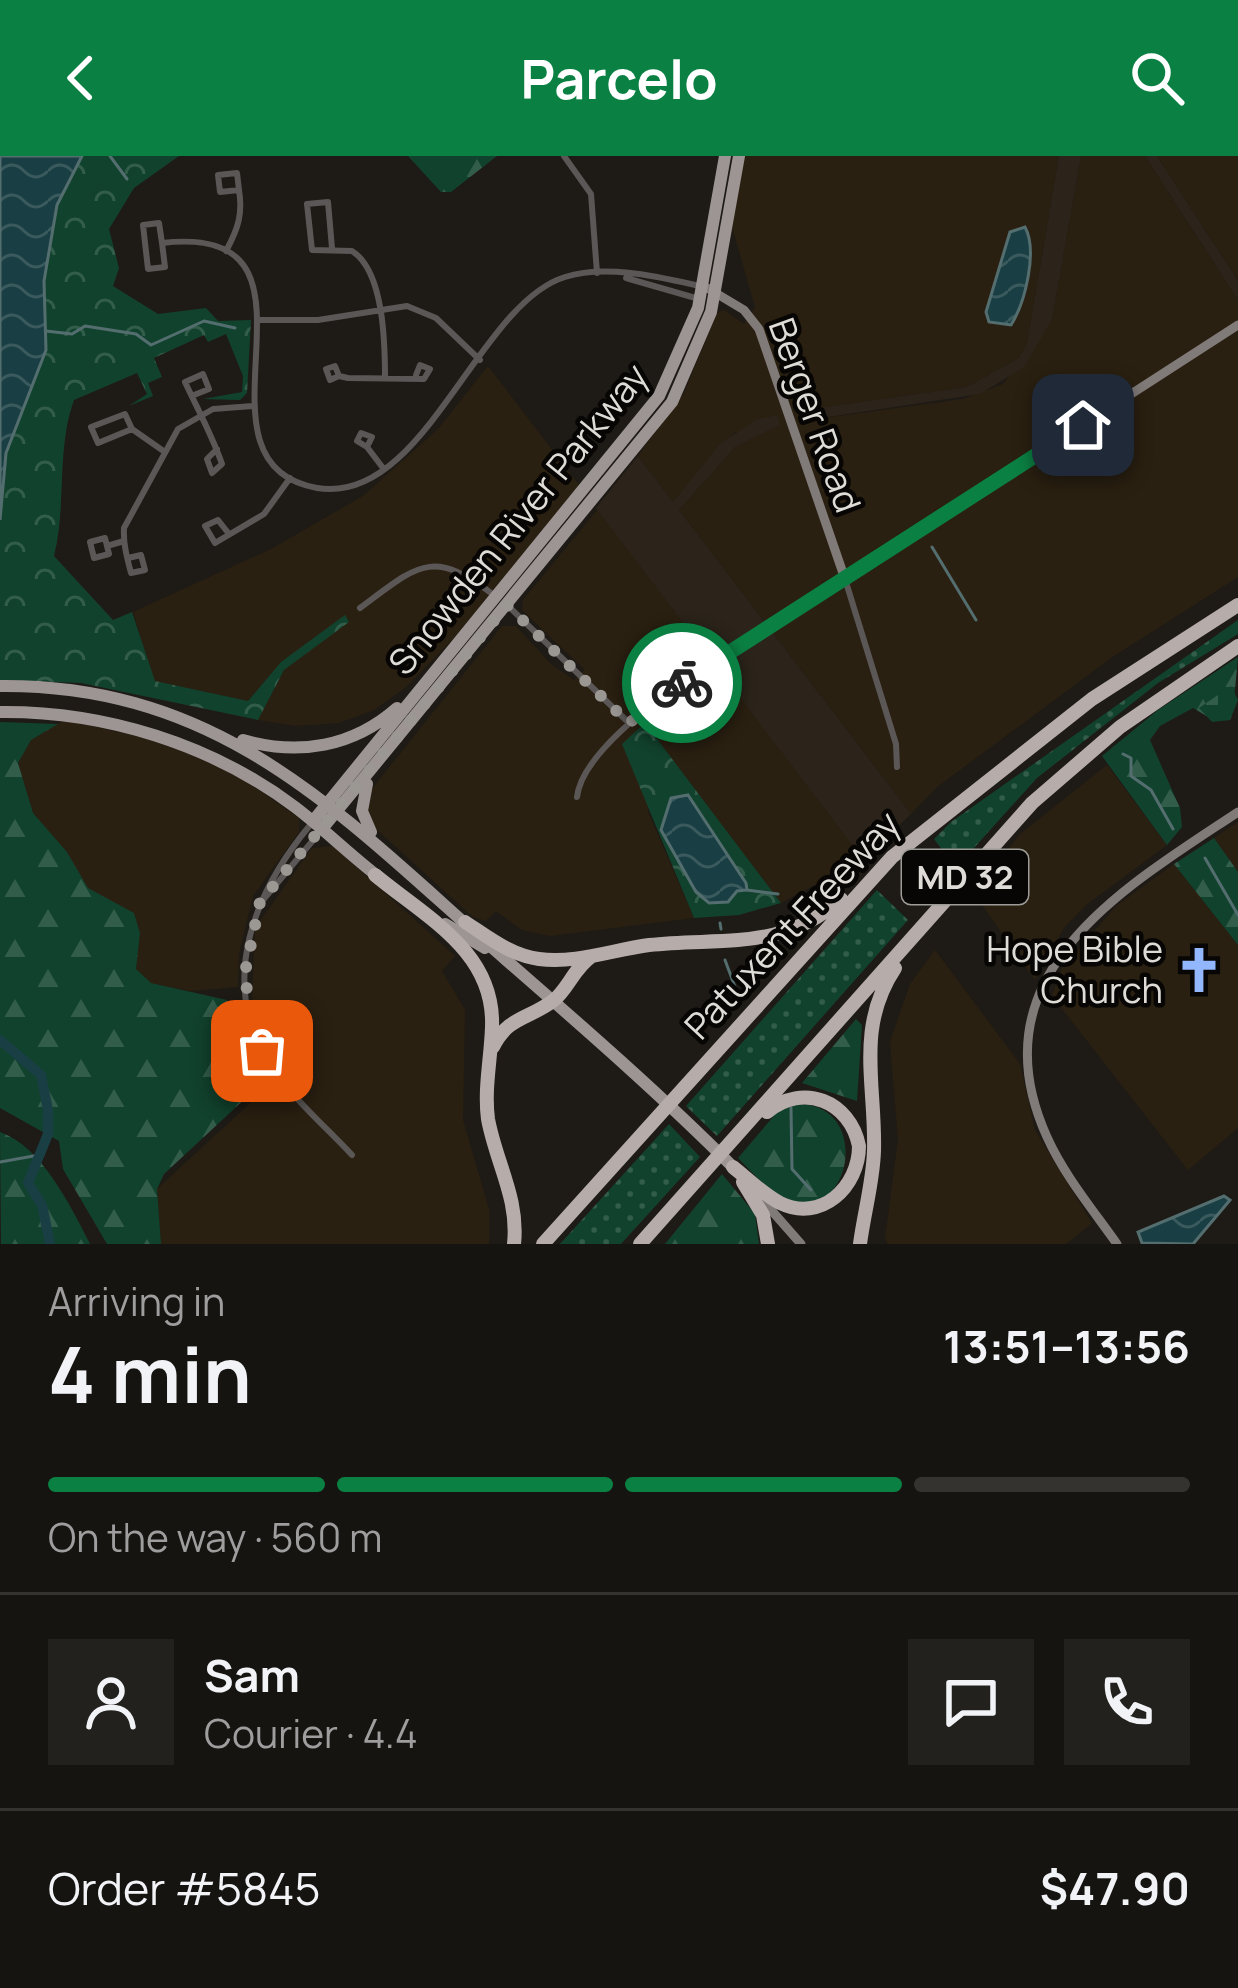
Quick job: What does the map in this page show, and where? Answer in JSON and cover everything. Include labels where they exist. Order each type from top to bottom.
[{"type":"highway","name":"Patuxent Freeway","points":[[543,1244],[842,909],[914,838],[1092,699],[1238,605]]},
{"type":"highway","name":"MD 32","points":[[640,1244],[964,879],[1069,769],[1238,646]]},
{"type":"highway","points":[[465,922],[526,956],[593,956],[650,945],[748,943],[793,932],[828,910],[914,838]]},
{"type":"highway","points":[[375,875],[474,958],[491,996],[487,1108],[514,1202],[514,1244]]},
{"type":"highway","points":[[860,1244],[874,1155],[871,1018],[891,974],[964,879]]},
{"type":"highway","points":[[490,1052],[514,1018],[556,999],[572,971],[593,956]]},
{"type":"highway","points":[[726,1146],[775,1105],[801,1096],[835,1106],[857,1138],[858,1166],[849,1185],[813,1208],[784,1205],[733,1167]]},
{"type":"highway","points":[[733,1167],[759,1205],[768,1244]]},
{"type":"highway","points":[[656,1244],[701,1175]]},
{"type":"main road","name":"Snowden River Parkway","points":[[712,296],[725,156]]},
{"type":"main road","name":"Snowden River Parkway","points":[[318,825],[430,679],[672,402],[699,350],[739,156]]},
{"type":"main road","name":"Snowden River Parkway","points":[[334,806],[375,766],[502,601]]},
{"type":"main road","points":[[0,686],[107,696],[224,734],[287,748],[332,744],[370,729],[430,679]]},
{"type":"main road","points":[[0,712],[80,717],[170,740],[243,773],[318,825],[375,875],[556,999],[733,1167]]},
{"type":"main road","points":[[224,734],[334,806],[506,961]]},
{"type":"main road","points":[[375,766],[362,811],[391,856]]},
{"type":"street","points":[[564,156],[591,194],[597,273]]},
{"type":"street","points":[[226,250],[239,226],[239,190]]},
{"type":"street","points":[[332,248],[328,202],[307,204],[312,250],[352,251],[364,260],[377,308],[385,378]]},
{"type":"street","points":[[159,223],[162,243],[165,267],[148,269],[143,225],[159,223]]},
{"type":"street","points":[[162,243],[199,241],[226,250],[252,280],[258,320],[253,406],[261,448],[290,478],[337,488],[382,468],[538,291],[567,276],[622,276],[712,296]]},
{"type":"street","points":[[622,276],[712,296]]},
{"type":"street","name":"Berger Road","points":[[712,296],[745,310],[759,329],[845,579],[896,744],[897,766]]},
{"type":"street","points":[[258,320],[318,320],[399,305],[426,312],[480,360]]},
{"type":"street","points":[[577,797],[586,770],[629,723],[1238,325]]},
{"type":"street","points":[[339,376],[416,375]]},
{"type":"street","points":[[194,395],[217,449]]},
{"type":"street","points":[[128,558],[127,516],[178,429],[202,413],[253,406]]},
{"type":"street","points":[[132,429],[98,443],[91,428],[125,413],[132,429],[162,450]]},
{"type":"street","points":[[367,447],[382,468]]},
{"type":"street","points":[[229,534],[270,508],[290,478]]},
{"type":"street","points":[[107,546],[124,541]]},
{"type":"street","points":[[360,608],[412,570],[434,564],[460,570],[502,601],[629,723]]},
{"type":"street","points":[[1118,1244],[1059,1160],[1039,1117],[1030,1057],[1037,1004],[1056,959],[1095,912],[1238,812]]},
{"type":"street","points":[[318,825],[260,902],[244,965],[256,1038],[274,1070],[352,1156]]},
{"type":"street","points":[[733,1167],[801,1244]]},
{"type":"shaded area","points":[[744,156],[1059,156],[1027,344],[1019,358],[967,387],[799,411],[802,421],[963,399],[1003,384],[1052,319],[1081,156],[1145,156],[1238,300],[1238,577],[1111,658],[937,787],[911,814],[679,510],[735,447],[779,425],[734,433],[673,502],[638,456],[684,393],[717,313],[724,310],[744,324],[755,307],[732,227]]},
{"type":"shaded area","points":[[1059,156],[1081,156],[1052,319],[1024,367],[980,394],[801,421],[798,411],[967,387],[1019,358],[1027,344]]},
{"type":"shaded area","points":[[1145,156],[1157,156],[1238,281],[1238,300]]},
{"type":"shaded area","points":[[1157,156],[1238,156],[1238,281],[1205,230]]},
{"type":"shaded area","points":[[488,366],[579,485],[454,638],[405,688],[374,710],[339,723],[295,726],[258,720],[284,670],[348,622],[281,662],[248,701],[154,681],[133,612],[271,549],[363,496],[438,429]]},
{"type":"shaded area","points":[[777,415],[780,425],[735,447],[679,510],[911,814],[863,859],[596,508],[638,456],[673,502],[721,443],[756,420]]},
{"type":"shaded area","points":[[598,509],[863,859],[781,903],[645,723],[648,812],[694,918],[550,936],[522,930],[496,911],[486,921],[473,917],[374,827],[368,814],[371,790],[502,626],[516,626],[551,664],[574,680],[585,670],[522,610],[523,600]]},
{"type":"shaded area","points":[[64,720],[142,737],[194,755],[247,782],[299,818],[299,832],[253,896],[239,954],[238,987],[190,991],[151,983],[136,969],[140,933],[134,913],[88,889],[67,852],[33,813],[18,763],[31,740]]},
{"type":"shaded area","points":[[1107,765],[1167,845],[1086,905],[1064,928],[1035,980],[975,895],[1019,835]]},
{"type":"shaded area","points":[[1238,822],[1238,872],[1214,838]]},
{"type":"shaded area","points":[[333,846],[455,956],[442,971],[465,1010],[463,1120],[489,1209],[489,1244],[161,1244],[157,1189],[284,1072],[263,1036],[252,1001],[255,928],[312,848]]},
{"type":"shaded area","points":[[1174,864],[1238,945],[1238,1128],[1188,1170],[1052,996],[1062,968],[1116,906]]},
{"type":"shaded area","points":[[935,950],[1020,1064],[1035,1130],[1092,1223],[1066,1244],[888,1244],[885,1239],[898,1139],[890,1042],[910,984]]},
{"type":"green space","points":[[0,156],[179,156],[134,188],[109,229],[119,268],[113,286],[158,314],[206,308],[218,321],[251,320],[247,393],[240,400],[203,399],[242,392],[243,376],[226,334],[208,342],[204,335],[154,358],[162,377],[148,383],[153,396],[129,406],[147,394],[137,373],[74,400],[65,438],[54,556],[113,620],[132,612],[155,681],[248,701],[281,662],[345,615],[349,622],[284,670],[258,720],[81,683],[0,680]]},
{"type":"green space","points":[[408,156],[497,156],[451,192],[441,192]]},
{"type":"green space","points":[[1238,620],[1238,634],[1158,683],[1037,778],[956,868],[934,839],[951,822]]},
{"type":"green space","points":[[1238,657],[1234,700],[1215,721],[1193,708],[1160,726],[1150,740],[1180,808],[1182,827],[1167,845],[1102,756],[1158,710]]},
{"type":"green space","points":[[1231,686],[1238,700],[1230,720],[1212,722],[1199,708]]},
{"type":"green space","points":[[0,722],[58,724],[31,740],[18,763],[33,813],[67,852],[88,888],[134,913],[140,933],[136,969],[151,983],[227,1000],[258,1076],[248,1096],[164,1174],[157,1189],[161,1244],[107,1244],[63,1169],[59,1141],[0,1108]]},
{"type":"green space","points":[[645,723],[781,903],[739,915],[694,918],[622,744]]},
{"type":"green space","points":[[1214,838],[1238,872],[1238,945],[1174,864]]},
{"type":"green space","points":[[877,890],[908,920],[717,1136],[686,1106]]},
{"type":"green space","points":[[856,1019],[862,1025],[857,1101],[802,1083]]},
{"type":"green space","points":[[799,1104],[822,1109],[837,1122],[844,1140],[840,1179],[828,1194],[811,1203],[783,1198],[738,1158],[778,1111]]},
{"type":"green space","points":[[669,1124],[700,1157],[621,1244],[560,1244]]},
{"type":"green space","points":[[0,1132],[15,1139],[41,1164],[90,1244],[1,1244]]},
{"type":"green space","points":[[722,1174],[755,1214],[759,1244],[665,1244]]},
{"type":"water","points":[[0,156],[82,156],[57,205],[44,281],[46,350],[6,453],[0,520]]},
{"type":"water","points":[[1025,227],[1030,263],[1021,304],[1011,325],[989,322],[986,312],[1010,232]]},
{"type":"water","points":[[688,795],[746,883],[747,890],[737,891],[728,902],[709,903],[696,892],[661,830],[671,798]]},
{"type":"water","points":[[1224,1196],[1230,1200],[1193,1244],[1142,1243],[1138,1232]]},
{"type":"waterway","points":[[110,156],[127,179]]},
{"type":"waterway","points":[[46,331],[72,334],[85,326],[136,334],[151,345],[204,321],[235,328]]},
{"type":"waterway","points":[[932,547],[976,620]]},
{"type":"waterway","points":[[1123,754],[1131,758],[1131,776],[1151,790],[1173,829]]},
{"type":"waterway","points":[[1205,858],[1238,915]]},
{"type":"waterway","points":[[747,890],[778,894]]},
{"type":"waterway","points":[[720,923],[721,929]]},
{"type":"waterway","points":[[725,960],[738,995]]},
{"type":"waterway","points":[[0,1040],[41,1075],[48,1134],[28,1183],[42,1205],[50,1244]]},
{"type":"waterway","points":[[791,1108],[792,1169],[811,1190]]},
{"type":"waterway","points":[[0,1162],[39,1155]]},
{"type":"way so far","points":[[262,1051],[249,1014],[244,977],[247,943],[260,902],[507,605],[629,723],[682,683]]},
{"type":"place","name":"Hope Bible Church","points":[[1199,970]]},
{"type":"route","points":[[682,683],[1083,425]]}]
